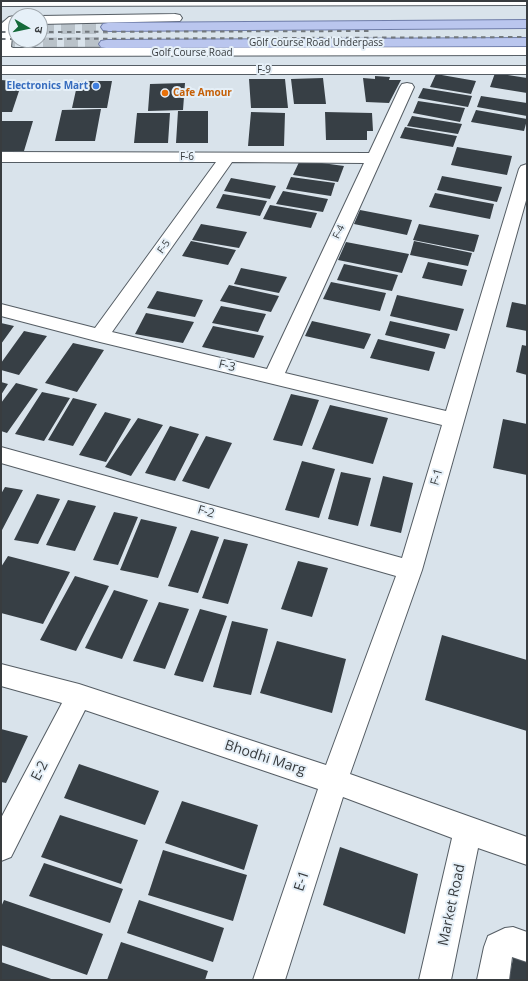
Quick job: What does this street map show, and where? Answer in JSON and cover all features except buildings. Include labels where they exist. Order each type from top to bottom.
[{"type":"main road","name":"Golf Course Road Underpass","points":[[108,27],[527,24]]},
{"type":"main road","name":"Golf Course Road Underpass","points":[[106,44],[527,42]]},
{"type":"street","points":[[1,2],[230,3],[527,1]]},
{"type":"street","points":[[230,3],[230,18]]},
{"type":"street","points":[[48,20],[527,14]]},
{"type":"street","points":[[5,52],[4,48],[8,23]]},
{"type":"street","name":"Golf Course Road","points":[[5,52],[527,51]]},
{"type":"street","name":"F-9","points":[[1,70],[527,70]]},
{"type":"street","name":"F-4","points":[[273,377],[407,87]]},
{"type":"street","name":"F-6","points":[[1,157],[373,158]]},
{"type":"street","name":"F-5","points":[[100,336],[228,157]]},
{"type":"street","name":"F-1","points":[[334,781],[410,570],[527,169]]},
{"type":"street","name":"F-3","points":[[1,310],[100,336],[454,420]]},
{"type":"street","name":"F-2","points":[[1,455],[410,570]]},
{"type":"street","name":"Bhodhi Marg","points":[[1,675],[79,696],[334,781],[527,851]]},
{"type":"street","name":"E-2","points":[[1,847],[79,696]]},
{"type":"street","name":"E-1","points":[[270,980],[334,781]]},
{"type":"street","name":"Market Road","points":[[436,980],[468,830]]},
{"type":"street","points":[[492,980],[499,947],[505,943],[513,942],[527,947]]},
{"type":"tunnel","points":[[1,27],[8,27]]},
{"type":"tunnel","points":[[48,27],[108,27]]},
{"type":"tunnel","points":[[1,45],[106,44]]},
{"type":"railway","points":[[48,32],[371,31]]},
{"type":"railway","points":[[1,32],[8,32]]},
{"type":"railway","points":[[48,39],[527,37]]},
{"type":"railway","points":[[1,39],[8,39]]},
{"type":"place","name":"Electronics Mart","points":[[96,86]]},
{"type":"place","name":"Cafe Amour","points":[[165,93]]}]
